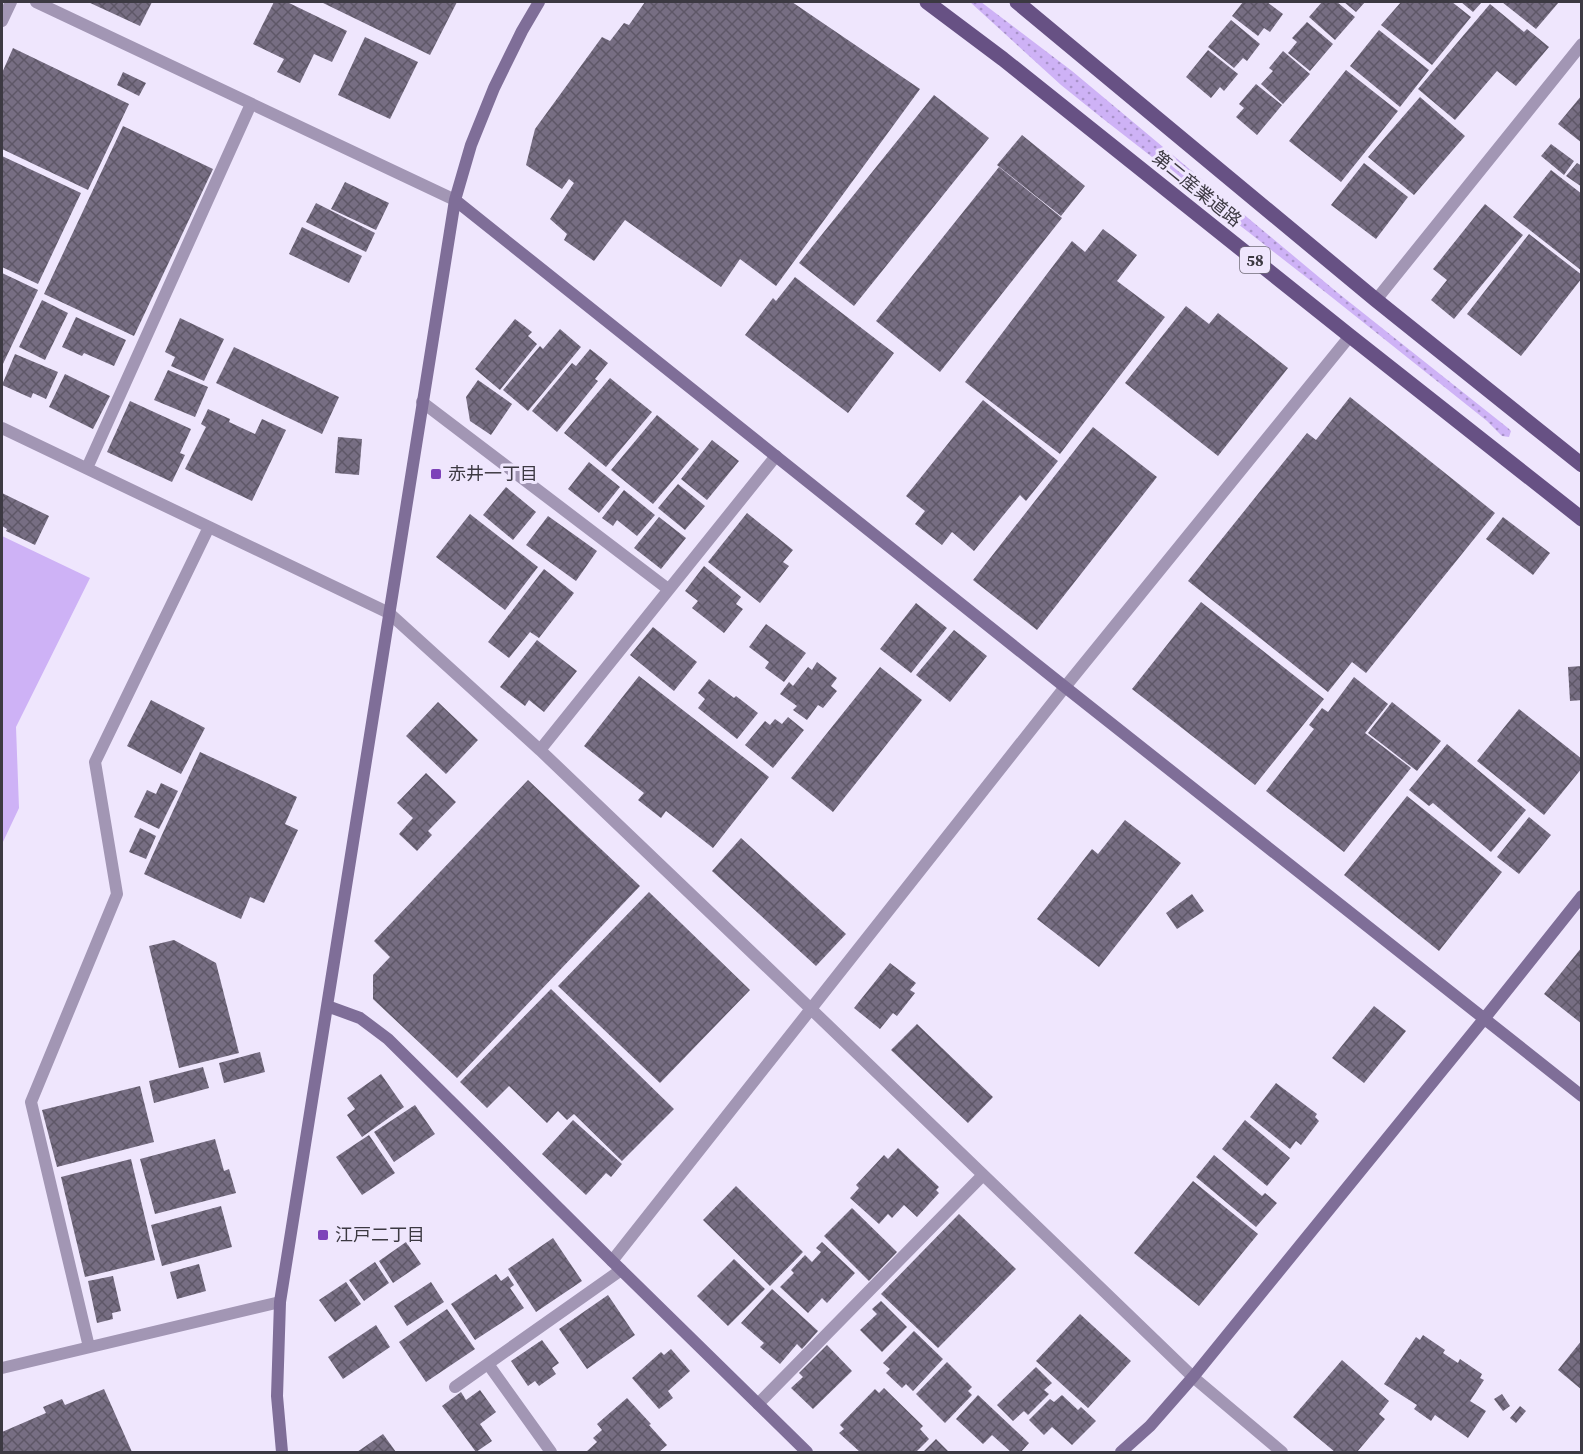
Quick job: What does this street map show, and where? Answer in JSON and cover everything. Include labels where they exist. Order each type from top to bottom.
[{"type":"main road","name":"第二産業道路","points":[[927,2],[1012,66],[1581,519]]},
{"type":"main road","name":"第二産業道路","points":[[1017,2],[1376,300],[1581,465]]},
{"type":"street","points":[[2,21],[11,2]]},
{"type":"street","points":[[36,2],[455,200],[1581,1096]]},
{"type":"street","points":[[282,1452],[278,1396],[280,1302],[455,200],[471,145],[494,88],[539,2]]},
{"type":"street","points":[[1376,300],[1581,44]]},
{"type":"street","points":[[87,468],[251,104]]},
{"type":"street","points":[[612,1261],[1065,687],[1350,336]]},
{"type":"street","points":[[422,402],[668,589]]},
{"type":"street","points":[[2,428],[389,613],[540,750],[1193,1377],[1282,1452]]},
{"type":"street","points":[[540,750],[776,456]]},
{"type":"street","points":[[89,1347],[31,1102],[117,894],[95,762],[209,527]]},
{"type":"street","points":[[1121,1452],[1150,1426],[1193,1377],[1581,896]]},
{"type":"street","points":[[327,1006],[360,1018],[388,1039],[807,1452]]},
{"type":"street","points":[[758,1404],[983,1175]]},
{"type":"street","points":[[455,1387],[621,1270]]},
{"type":"street","points":[[2,1368],[280,1302]]},
{"type":"street","points":[[488,1364],[551,1452]]},
{"type":"shaded area","points":[[970,2],[981,2],[1072,71],[1338,293],[1508,428],[1511,431],[1509,437],[1502,436],[1487,421],[1329,295],[1061,85]]},
{"type":"shaded area","points":[[2,536],[90,578],[16,727],[19,808],[2,844]]},
{"type":"building","points":[[88,2],[152,2],[140,26]]},
{"type":"building","points":[[274,2],[287,2],[347,31],[332,62],[314,54],[300,83],[277,72],[284,59],[253,44]]},
{"type":"building","points":[[321,2],[457,2],[430,55]]},
{"type":"building","points":[[645,2],[792,2],[920,89],[776,286],[740,259],[721,287],[625,220],[594,261],[564,240],[567,234],[550,219],[574,183],[569,179],[562,189],[526,165],[535,129],[602,37],[610,41],[624,23],[629,25]]},
{"type":"building","points":[[1243,2],[1267,2],[1283,14],[1270,32],[1264,28],[1258,36],[1232,16]]},
{"type":"building","points":[[1322,2],[1337,2],[1355,17],[1335,40],[1309,17]]},
{"type":"building","points":[[1344,2],[1365,2],[1356,12]]},
{"type":"building","points":[[1401,2],[1452,2],[1471,17],[1432,65],[1381,25]]},
{"type":"building","points":[[1461,2],[1482,2],[1473,12]]},
{"type":"building","points":[[1502,2],[1559,2],[1536,29]]},
{"type":"building","points":[[1490,4],[1524,32],[1527,29],[1549,47],[1516,86],[1497,71],[1455,120],[1418,89]]},
{"type":"building","points":[[1231,20],[1260,44],[1247,61],[1243,58],[1234,68],[1208,47]]},
{"type":"building","points":[[1307,22],[1333,44],[1310,71],[1288,53],[1297,42],[1292,38]]},
{"type":"building","points":[[1379,30],[1429,70],[1400,107],[1350,66]]},
{"type":"building","points":[[365,37],[418,62],[390,119],[338,95]]},
{"type":"building","points":[[13,48],[129,104],[88,190],[2,149],[2,73]]},
{"type":"building","points":[[1208,50],[1238,74],[1224,91],[1220,87],[1211,98],[1186,77]]},
{"type":"building","points":[[1283,51],[1310,74],[1283,104],[1261,84],[1273,71],[1269,68]]},
{"type":"building","points":[[1346,70],[1398,111],[1341,182],[1289,141]]},
{"type":"building","points":[[123,72],[146,83],[139,96],[117,85]]},
{"type":"building","points":[[1256,84],[1282,105],[1257,135],[1236,117],[1244,108],[1239,104]]},
{"type":"building","points":[[934,95],[989,138],[854,306],[799,263]]},
{"type":"building","points":[[1582,95],[1582,143],[1558,124]]},
{"type":"building","points":[[1420,97],[1465,136],[1414,195],[1368,157]]},
{"type":"building","points":[[123,126],[213,169],[134,336],[44,294]]},
{"type":"building","points":[[1022,135],[1085,186],[1061,216],[997,165]]},
{"type":"building","points":[[1551,144],[1574,161],[1564,175],[1541,156]]},
{"type":"building","points":[[2,156],[81,193],[38,284],[2,267]]},
{"type":"building","points":[[1364,163],[1408,197],[1376,239],[1331,205]]},
{"type":"building","points":[[1577,163],[1582,166],[1582,187],[1566,176]]},
{"type":"building","points":[[999,167],[1062,218],[940,372],[876,321]]},
{"type":"building","points":[[1551,170],[1582,194],[1582,271],[1513,217]]},
{"type":"building","points":[[345,182],[389,203],[376,230],[331,209]]},
{"type":"building","points":[[316,203],[375,233],[366,252],[306,222]]},
{"type":"building","points":[[1485,204],[1523,235],[1454,319],[1431,300],[1447,280],[1433,269]]},
{"type":"building","points":[[302,227],[362,256],[349,283],[289,254]]},
{"type":"building","points":[[1103,229],[1137,255],[1117,281],[1165,317],[1060,454],[965,382],[1072,241],[1085,252]]},
{"type":"building","points":[[1529,234],[1582,275],[1582,278],[1521,356],[1467,314]]},
{"type":"building","points":[[2,273],[38,290],[2,366]]},
{"type":"building","points":[[795,277],[894,353],[848,413],[745,335],[773,298],[776,301]]},
{"type":"building","points":[[42,300],[68,313],[45,360],[19,347]]},
{"type":"building","points":[[1186,306],[1209,324],[1218,313],[1288,368],[1218,456],[1125,383]]},
{"type":"building","points":[[76,317],[126,340],[114,366],[84,353],[82,356],[62,347]]},
{"type":"building","points":[[180,318],[224,339],[204,381],[171,366],[175,357],[165,352]]},
{"type":"building","points":[[515,319],[532,332],[528,336],[537,344],[500,390],[475,369]]},
{"type":"building","points":[[560,329],[581,347],[528,411],[503,390],[540,346],[543,349]]},
{"type":"building","points":[[234,347],[339,397],[322,434],[216,383]]},
{"type":"building","points":[[590,349],[608,363],[595,379],[598,381],[557,432],[532,411],[572,363],[576,366]]},
{"type":"building","points":[[15,354],[58,372],[46,399],[33,393],[31,398],[2,385]]},
{"type":"building","points":[[168,370],[208,387],[195,417],[154,400]]},
{"type":"building","points":[[65,374],[110,396],[93,429],[49,407]]},
{"type":"building","points":[[610,378],[652,412],[606,467],[564,433]]},
{"type":"building","points":[[478,380],[512,404],[491,435],[470,421],[466,397]]},
{"type":"building","points":[[1350,397],[1495,513],[1366,673],[1352,662],[1328,692],[1188,581],[1307,433],[1316,440]]},
{"type":"building","points":[[983,400],[1058,461],[1026,501],[1020,495],[974,551],[952,532],[942,545],[915,524],[925,511],[906,496]]},
{"type":"building","points":[[130,401],[191,429],[180,453],[185,455],[172,482],[107,452]]},
{"type":"building","points":[[208,409],[255,434],[262,419],[286,430],[252,501],[185,469],[206,427],[201,424]]},
{"type":"building","points":[[657,415],[699,449],[653,504],[611,470]]},
{"type":"building","points":[[1093,427],[1157,477],[1037,630],[973,580]]},
{"type":"building","points":[[338,437],[362,439],[359,475],[335,473]]},
{"type":"building","points":[[712,440],[739,461],[707,500],[681,479]]},
{"type":"building","points":[[589,462],[620,487],[599,513],[568,489]]},
{"type":"building","points":[[678,484],[705,506],[685,530],[658,508]]},
{"type":"building","points":[[506,487],[536,512],[513,540],[483,515]]},
{"type":"building","points":[[624,490],[655,515],[637,536],[617,520],[613,526],[602,518]]},
{"type":"building","points":[[2,493],[49,516],[35,545],[6,531],[7,529],[2,526]]},
{"type":"building","points":[[747,513],[793,550],[783,562],[789,566],[760,603],[708,562]]},
{"type":"building","points":[[470,514],[538,567],[505,610],[436,557]]},
{"type":"building","points":[[548,516],[597,551],[576,581],[526,545]]},
{"type":"building","points":[[659,517],[686,538],[661,569],[634,548]]},
{"type":"building","points":[[1503,517],[1550,553],[1533,575],[1486,539]]},
{"type":"building","points":[[704,566],[741,597],[736,604],[743,609],[724,633],[692,608],[698,601],[685,591]]},
{"type":"building","points":[[544,569],[574,593],[539,638],[530,632],[509,658],[488,642]]},
{"type":"building","points":[[1201,602],[1324,699],[1255,785],[1132,689]]},
{"type":"building","points":[[916,603],[947,628],[911,673],[880,649]]},
{"type":"building","points":[[766,624],[806,653],[784,682],[765,668],[769,662],[749,647]]},
{"type":"building","points":[[653,627],[697,662],[674,691],[630,655]]},
{"type":"building","points":[[954,630],[987,656],[950,702],[916,675]]},
{"type":"building","points":[[537,640],[577,671],[544,712],[529,700],[525,706],[500,687]]},
{"type":"building","points":[[817,662],[837,678],[831,686],[837,691],[823,708],[818,705],[807,720],[793,710],[797,706],[780,694],[789,682],[793,686],[808,667],[812,670]]},
{"type":"building","points":[[1582,666],[1582,700],[1570,701],[1568,667]]},
{"type":"building","points":[[880,667],[922,700],[833,812],[791,778]]},
{"type":"building","points":[[639,676],[769,777],[713,848],[666,811],[661,818],[638,800],[644,793],[584,746]]},
{"type":"building","points":[[1354,677],[1388,704],[1365,733],[1411,768],[1344,852],[1266,791],[1314,729],[1309,725],[1322,708],[1328,712]]},
{"type":"building","points":[[709,679],[758,713],[737,739],[698,708],[705,699],[698,693]]},
{"type":"building","points":[[151,700],[205,728],[181,774],[127,746]]},
{"type":"building","points":[[438,702],[478,740],[446,774],[406,736]]},
{"type":"building","points":[[1392,702],[1441,741],[1417,771],[1368,733]]},
{"type":"building","points":[[1519,709],[1582,759],[1582,768],[1544,815],[1477,761]]},
{"type":"building","points":[[788,717],[804,730],[773,768],[745,745],[765,721],[770,725],[775,719],[782,724]]},
{"type":"building","points":[[1447,744],[1526,810],[1491,852],[1433,803],[1429,806],[1409,790]]},
{"type":"building","points":[[200,752],[297,797],[285,824],[298,830],[264,903],[250,897],[241,919],[144,874]]},
{"type":"building","points":[[426,773],[456,802],[428,831],[432,835],[417,851],[399,834],[413,818],[397,803]]},
{"type":"building","points":[[528,780],[640,886],[457,1078],[373,999],[373,975],[390,957],[374,941]]},
{"type":"building","points":[[161,783],[178,791],[159,829],[134,817],[147,790],[156,794]]},
{"type":"building","points":[[1407,796],[1502,872],[1439,951],[1344,875]]},
{"type":"building","points":[[1529,817],[1551,835],[1519,874],[1497,857]]},
{"type":"building","points":[[1125,820],[1181,863],[1099,967],[1037,919],[1092,849],[1098,854]]},
{"type":"building","points":[[140,828],[156,836],[146,859],[129,852]]},
{"type":"building","points":[[741,838],[846,934],[816,966],[712,871]]},
{"type":"building","points":[[649,892],[750,990],[660,1083],[558,986]]},
{"type":"building","points":[[1192,894],[1204,911],[1177,929],[1166,913]]},
{"type":"building","points":[[174,940],[216,963],[239,1053],[179,1068],[149,946]]},
{"type":"building","points":[[1582,947],[1582,1024],[1544,994]]},
{"type":"building","points":[[890,963],[916,983],[910,990],[915,993],[897,1016],[893,1013],[880,1029],[854,1008]]},
{"type":"building","points":[[551,989],[674,1109],[622,1161],[574,1114],[567,1120],[558,1111],[547,1123],[509,1086],[487,1108],[460,1082]]},
{"type":"building","points":[[1374,1006],[1406,1031],[1364,1083],[1332,1058]]},
{"type":"building","points":[[917,1024],[993,1097],[968,1123],[891,1050]]},
{"type":"building","points":[[260,1052],[265,1072],[224,1083],[219,1063]]},
{"type":"building","points":[[203,1067],[209,1088],[154,1103],[149,1081]]},
{"type":"building","points":[[381,1074],[404,1107],[362,1137],[347,1115],[355,1109],[347,1098]]},
{"type":"building","points":[[1276,1083],[1317,1114],[1315,1117],[1319,1121],[1301,1145],[1296,1141],[1290,1149],[1250,1117]]},
{"type":"building","points":[[140,1086],[154,1142],[57,1167],[42,1110]]},
{"type":"building","points":[[415,1105],[435,1134],[394,1162],[374,1132]]},
{"type":"building","points":[[573,1120],[622,1164],[611,1177],[606,1173],[586,1195],[542,1154]]},
{"type":"building","points":[[1245,1120],[1290,1158],[1267,1186],[1222,1149]]},
{"type":"building","points":[[369,1135],[395,1173],[362,1195],[336,1157]]},
{"type":"building","points":[[215,1139],[224,1171],[229,1169],[236,1193],[155,1214],[140,1159]]},
{"type":"building","points":[[898,1148],[939,1187],[936,1190],[939,1193],[917,1217],[904,1205],[892,1218],[888,1214],[879,1224],[850,1198],[859,1188],[856,1185],[884,1155],[888,1159]]},
{"type":"building","points":[[1214,1155],[1262,1196],[1265,1193],[1277,1203],[1256,1227],[1196,1177]]},
{"type":"building","points":[[131,1159],[155,1260],[85,1277],[61,1177]]},
{"type":"building","points":[[1193,1181],[1258,1234],[1199,1306],[1134,1253]]},
{"type":"building","points":[[736,1186],[803,1252],[770,1286],[703,1220]]},
{"type":"building","points":[[221,1206],[232,1247],[162,1266],[151,1225]]},
{"type":"building","points":[[852,1208],[897,1252],[869,1281],[824,1236]]},
{"type":"building","points":[[959,1214],[1016,1269],[938,1348],[881,1294]]},
{"type":"building","points":[[553,1238],[582,1281],[536,1312],[508,1269]]},
{"type":"building","points":[[406,1242],[421,1264],[393,1283],[379,1261]]},
{"type":"building","points":[[822,1242],[855,1273],[827,1303],[822,1298],[808,1313],[780,1287],[794,1273],[791,1270],[805,1255],[812,1262],[821,1252],[816,1248]]},
{"type":"building","points":[[734,1259],[765,1289],[728,1326],[697,1296]]},
{"type":"building","points":[[375,1262],[389,1283],[364,1301],[349,1280]]},
{"type":"building","points":[[199,1264],[206,1291],[177,1299],[170,1272]]},
{"type":"building","points":[[496,1274],[501,1281],[508,1276],[514,1285],[510,1288],[524,1308],[475,1340],[451,1304]]},
{"type":"building","points":[[113,1276],[121,1311],[112,1313],[113,1319],[97,1323],[88,1281]]},
{"type":"building","points":[[346,1282],[361,1304],[335,1322],[319,1300]]},
{"type":"building","points":[[431,1282],[444,1302],[407,1326],[394,1306]]},
{"type":"building","points":[[772,1289],[818,1331],[802,1349],[797,1344],[780,1364],[760,1347],[764,1343],[741,1323]]},
{"type":"building","points":[[608,1295],[635,1335],[587,1369],[559,1329]]},
{"type":"building","points":[[881,1301],[907,1327],[882,1352],[860,1330],[877,1314],[872,1309]]},
{"type":"building","points":[[447,1309],[475,1349],[426,1382],[399,1342]]},
{"type":"building","points":[[1080,1314],[1131,1361],[1088,1408],[1036,1361]]},
{"type":"building","points":[[376,1325],[390,1347],[343,1379],[328,1357]]},
{"type":"building","points":[[914,1331],[943,1359],[913,1391],[906,1384],[902,1388],[886,1373],[890,1369],[883,1363]]},
{"type":"building","points":[[1423,1335],[1445,1350],[1443,1353],[1458,1363],[1460,1359],[1482,1374],[1480,1378],[1484,1380],[1470,1401],[1486,1411],[1468,1438],[1435,1415],[1431,1421],[1414,1409],[1417,1405],[1384,1384],[1416,1337],[1420,1340]]},
{"type":"building","points":[[542,1340],[559,1363],[552,1368],[556,1374],[539,1386],[535,1381],[528,1386],[511,1361]]},
{"type":"building","points":[[1582,1340],[1582,1390],[1558,1370]]},
{"type":"building","points":[[827,1345],[852,1371],[813,1409],[791,1388],[803,1377],[799,1373]]},
{"type":"building","points":[[671,1349],[690,1371],[668,1391],[673,1398],[659,1409],[632,1378],[661,1352],[664,1355]]},
{"type":"building","points":[[1342,1360],[1389,1401],[1379,1414],[1385,1419],[1357,1452],[1335,1452],[1293,1417]]},
{"type":"building","points":[[947,1362],[972,1387],[968,1391],[972,1395],[945,1423],[916,1394]]},
{"type":"building","points":[[1036,1367],[1052,1383],[1044,1390],[1049,1394],[1028,1415],[1024,1411],[1013,1421],[997,1405]]},
{"type":"building","points":[[884,1388],[923,1426],[920,1429],[929,1439],[916,1452],[860,1452],[839,1433],[844,1429],[840,1425],[875,1389],[879,1393]]},
{"type":"building","points":[[104,1389],[132,1452],[2,1452],[2,1432],[46,1413],[43,1407],[62,1399],[65,1405]]},
{"type":"building","points":[[480,1390],[496,1412],[480,1424],[492,1441],[476,1452],[442,1406],[461,1392],[466,1400]]},
{"type":"building","points":[[1502,1394],[1510,1406],[1503,1411],[1494,1399]]},
{"type":"building","points":[[978,1395],[1029,1443],[1021,1452],[1011,1452],[992,1435],[983,1444],[956,1419]]},
{"type":"building","points":[[1062,1395],[1078,1410],[1081,1407],[1096,1421],[1072,1445],[1052,1427],[1044,1435],[1029,1420],[1050,1399],[1054,1402]]},
{"type":"building","points":[[627,1398],[667,1445],[659,1452],[586,1452],[597,1442],[593,1438],[602,1430],[597,1424]]},
{"type":"building","points":[[1520,1406],[1526,1411],[1516,1423],[1510,1418]]},
{"type":"building","points":[[383,1434],[396,1452],[357,1452]]},
{"type":"building","points":[[936,1439],[949,1452],[923,1452]]},
{"type":"place","name":"赤井一丁目","points":[[436,474]]},
{"type":"place","name":"江戸二丁目","points":[[323,1235]]}]
